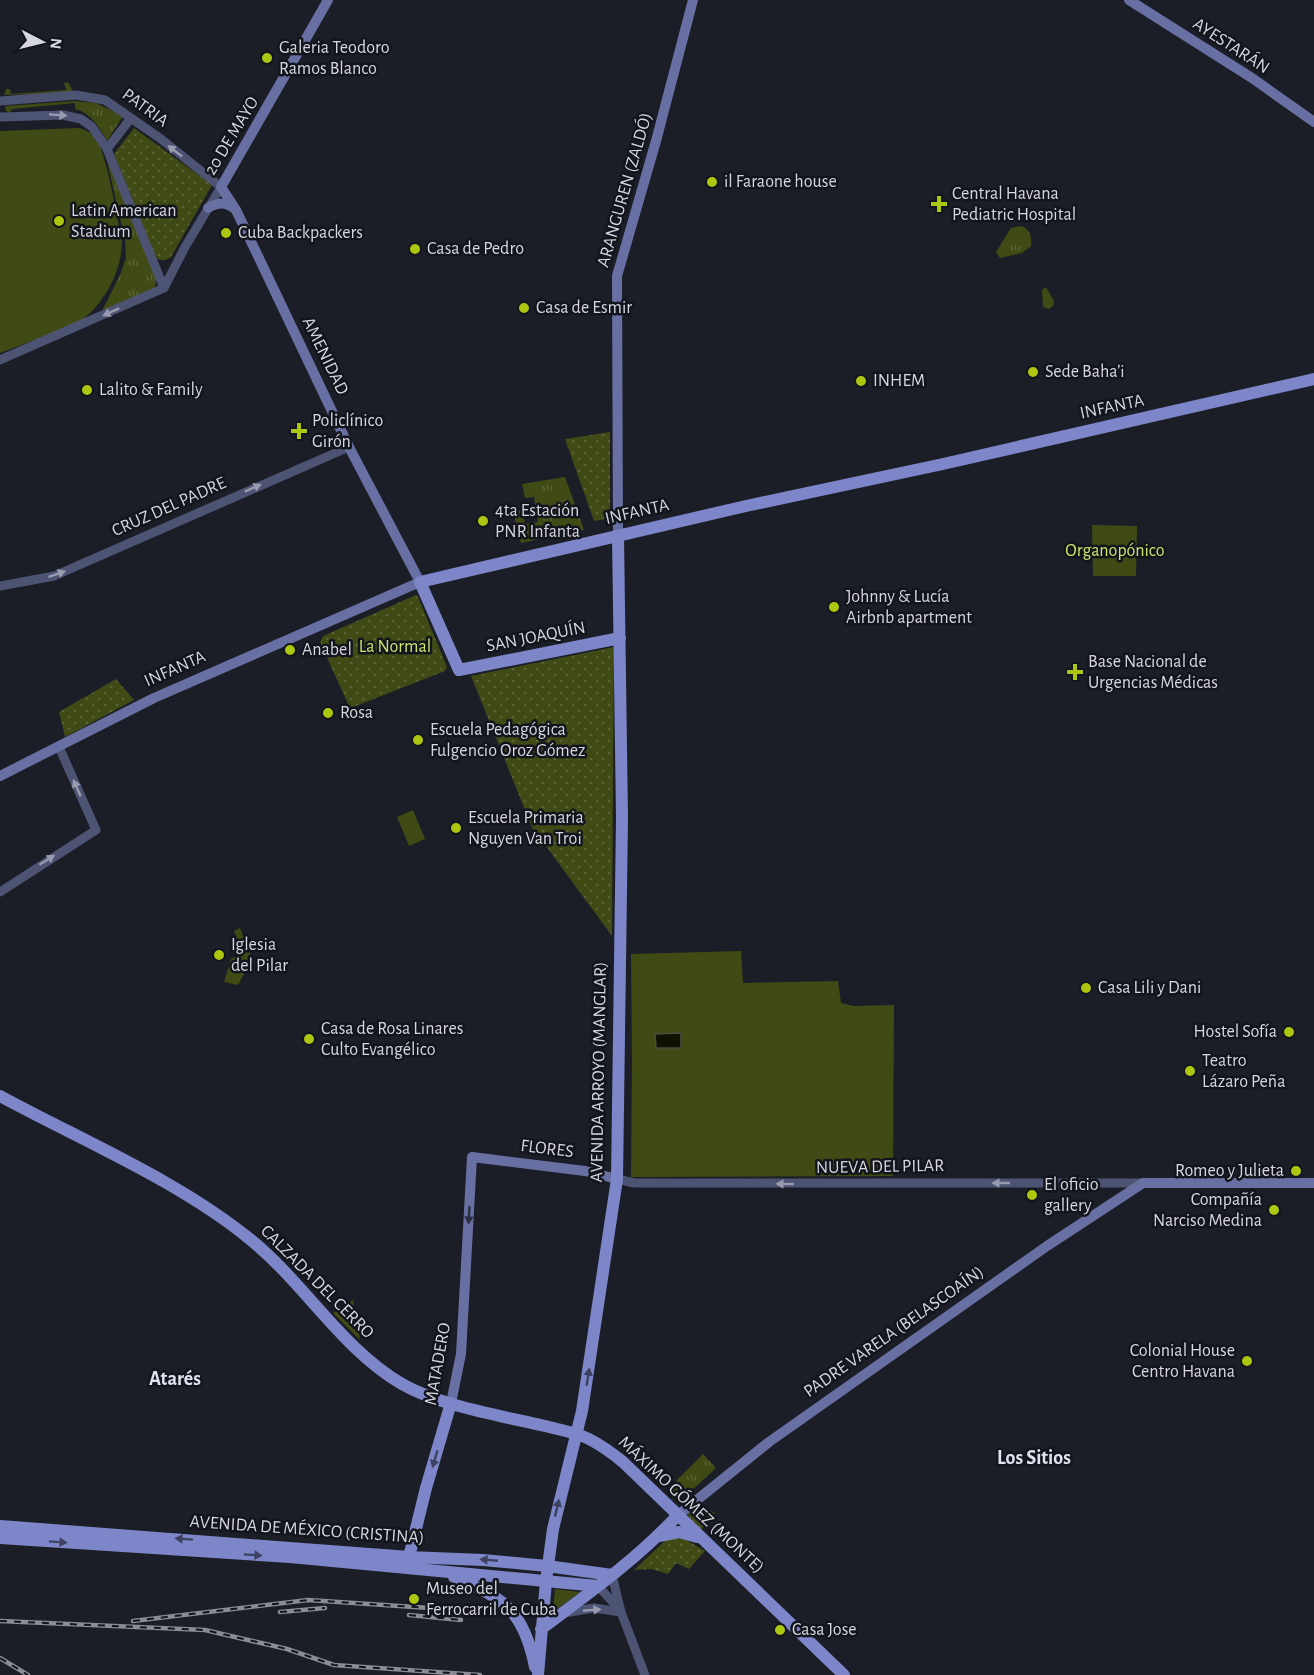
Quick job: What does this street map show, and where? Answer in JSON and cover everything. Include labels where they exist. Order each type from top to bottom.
[{"type":"main road","name":"20 DE MAYO","points":[[221,187],[328,0]]},
{"type":"main road","name":"ARANGUREN (ZALDÓ)","points":[[618,536],[617,276],[693,0]]},
{"type":"main road","name":"AYESTARÁN","points":[[1130,0],[1252,78],[1314,122]]},
{"type":"main road","points":[[235,163],[230,187],[236,210]]},
{"type":"main road","name":"AMENIDAD","points":[[221,187],[236,210],[349,447],[420,582],[459,670]]},
{"type":"main road","points":[[208,208],[224,203],[236,210]]},
{"type":"main road","name":"INFANTA","points":[[0,776],[154,698],[420,582],[1314,379]]},
{"type":"main road","name":"AVENIDA ARROYO (MANGLAR)","points":[[537,1675],[547,1566],[556,1512],[577,1434],[589,1371],[617,1179],[622,818],[618,536]]},
{"type":"main road","name":"SAN JOAQUÍN","points":[[459,670],[620,638]]},
{"type":"main road","name":"CALZADA DEL CERRO","points":[[0,1096],[137,1168],[235,1227],[273,1259],[338,1330],[383,1370],[402,1384],[451,1403]]},
{"type":"main road","name":"FLORES","points":[[472,1157],[585,1171],[617,1179]]},
{"type":"main road","name":"MATADERO","points":[[410,1557],[426,1488],[457,1379],[463,1336],[472,1157]]},
{"type":"main road","points":[[1143,1183],[1314,1183]]},
{"type":"main road","name":"PADRE VARELA (BELASCOAÍN)","points":[[541,1629],[612,1575],[658,1536],[677,1515],[769,1442],[1019,1266],[1143,1183]]},
{"type":"main road","name":"MÁXIMO GÓMEZ (MONTE)","points":[[451,1403],[577,1434],[596,1443],[623,1462],[844,1675]]},
{"type":"main road","name":"AVENIDA DE MÉXICO (CRISTINA)","points":[[0,1526],[410,1557],[483,1560],[612,1575]]},
{"type":"main road","points":[[658,1536],[679,1532],[703,1540]]},
{"type":"main road","name":"AVENIDA DE MÉXICO (CRISTINA)","points":[[0,1538],[290,1557],[441,1572]]},
{"type":"main road","points":[[410,1557],[418,1569]]},
{"type":"main road","points":[[441,1572],[598,1586]]},
{"type":"main road","points":[[441,1572],[495,1597],[514,1613],[522,1623],[537,1675]]},
{"type":"street","name":"PATRIA","points":[[0,101],[87,96],[112,103],[221,187]]},
{"type":"street","points":[[0,117],[48,114],[74,117],[92,127],[107,148],[164,288],[0,360]]},
{"type":"street","points":[[107,148],[131,118]]},
{"type":"street","name":"20 DE MAYO","points":[[164,288],[221,187]]},
{"type":"street","points":[[151,260],[157,267],[163,269],[175,266]]},
{"type":"street","name":"CRUZ DEL PADRE","points":[[0,586],[54,576],[349,447]]},
{"type":"street","points":[[0,892],[96,830],[58,747]]},
{"type":"street","name":"NUEVA DEL PILAR","points":[[617,1179],[634,1183],[1143,1183]]},
{"type":"street","points":[[612,1575],[621,1612],[645,1675]]},
{"type":"street","points":[[598,1586],[621,1612]]},
{"type":"street","points":[[562,1614],[594,1608],[621,1612]]},
{"type":"green space","points":[[68,82],[74,93],[4,95],[6,89],[10,89],[11,94],[66,90],[64,83]]},
{"type":"green space","points":[[75,101],[96,103],[123,116],[107,141],[90,117],[75,109]]},
{"type":"green space","points":[[75,101],[75,103],[12,109],[10,113],[6,111],[5,106]]},
{"type":"green space","name":"Latin American Stadium","points":[[79,128],[90,132],[99,144],[111,186],[122,241],[114,277],[109,289],[94,309],[75,325],[0,353],[0,131]]},
{"type":"green space","points":[[134,128],[212,185],[171,257],[164,260],[156,258],[114,154]]},
{"type":"green space","points":[[104,148],[155,276],[156,284],[153,291],[101,313],[126,258],[125,240]]},
{"type":"green space","points":[[1022,226],[1030,234],[1031,246],[1022,253],[1000,258],[996,252],[1011,228]]},
{"type":"green space","points":[[1046,287],[1054,301],[1053,306],[1049,309],[1043,307],[1042,290]]},
{"type":"green space","points":[[610,432],[610,518],[594,521],[565,439]]},
{"type":"green space","points":[[565,477],[584,530],[521,543],[513,511],[522,510],[525,524],[538,522],[534,497],[525,498],[522,484]]},
{"type":"green space","name":"Organopónico","points":[[1092,525],[1137,526],[1136,576],[1093,576]]},
{"type":"green space","name":"La Normal","points":[[416,595],[447,667],[445,671],[353,707],[349,706],[320,642],[323,636]]},
{"type":"green space","points":[[614,647],[612,936],[546,846],[540,847],[471,676]]},
{"type":"green space","points":[[116,679],[134,700],[65,737],[59,712]]},
{"type":"green space","points":[[413,810],[425,839],[409,846],[397,817]]},
{"type":"green space","points":[[240,928],[252,959],[238,985],[224,982],[231,959],[243,953],[234,931]]},
{"type":"green space","points":[[741,951],[743,983],[838,981],[841,1003],[854,1006],[894,1005],[893,1176],[631,1177],[631,954]]},
{"type":"green space","points":[[353,1300],[360,1340],[333,1313]]},
{"type":"green space","points":[[703,1454],[716,1468],[684,1495],[680,1497],[671,1494],[667,1490]]},
{"type":"green space","points":[[699,1504],[715,1513],[700,1531],[690,1523],[688,1513]]},
{"type":"green space","points":[[668,1538],[683,1538],[705,1551],[689,1569],[676,1563],[668,1574],[651,1569],[634,1570]]},
{"type":"green space","points":[[555,1589],[580,1592],[553,1612]]},
{"type":"shaded area","points":[[681,1033],[681,1048],[656,1048],[655,1034]]},
{"type":"railway","points":[[133,1621],[308,1600],[445,1609]]},
{"type":"railway","points":[[280,1612],[325,1608]]},
{"type":"railway","points":[[409,1615],[461,1620]]},
{"type":"railway","points":[[0,1621],[205,1630],[287,1649],[334,1665],[480,1675]]},
{"type":"railway","points":[[0,1658],[28,1675]]},
{"type":"place","name":"Galeria Teodoro Ramos Blanco","points":[[267,58]]},
{"type":"place","name":"il Faraone house","points":[[712,182]]},
{"type":"place","name":"Central Havana Pediatric Hospital","points":[[939,204]]},
{"type":"place","name":"Latin American Stadium","points":[[59,221]]},
{"type":"place","name":"Cuba Backpackers","points":[[226,233]]},
{"type":"place","name":"Casa de Pedro","points":[[415,249]]},
{"type":"place","name":"Casa de Esmir","points":[[524,308]]},
{"type":"place","name":"Sede Baha’i","points":[[1033,372]]},
{"type":"place","name":"INHEM","points":[[861,381]]},
{"type":"place","name":"Lalito & Family","points":[[87,390]]},
{"type":"place","name":"Policlínico Girón","points":[[299,431]]},
{"type":"place","name":"4ta Estación PNR Infanta","points":[[483,521]]},
{"type":"place","name":"Johnny & Lucía Airbnb apartment","points":[[834,607]]},
{"type":"place","name":"Anabel","points":[[290,650]]},
{"type":"place","name":"Base Nacional de Urgencias Médicas","points":[[1075,672]]},
{"type":"place","name":"Rosa","points":[[328,713]]},
{"type":"place","name":"Escuela Pedagógica Fulgencio Oroz Gómez","points":[[418,740]]},
{"type":"place","name":"Escuela Primaria Nguyen Van Troi","points":[[456,828]]},
{"type":"place","name":"Iglesia del Pilar","points":[[219,955]]},
{"type":"place","name":"Casa Lili y Dani","points":[[1086,988]]},
{"type":"place","name":"Hostel Sofía","points":[[1289,1032]]},
{"type":"place","name":"Casa de Rosa Linares Culto Evangélico","points":[[309,1039]]},
{"type":"place","name":"Teatro Lázaro Peña","points":[[1190,1071]]},
{"type":"place","name":"Romeo y Julieta","points":[[1296,1171]]},
{"type":"place","name":"El oficio gallery","points":[[1032,1195]]},
{"type":"place","name":"Compañía Narciso Medina","points":[[1274,1210]]},
{"type":"place","name":"Colonial House Centro Havana","points":[[1247,1361]]},
{"type":"place","name":"Museo del Ferrocarril de Cuba","points":[[414,1599]]},
{"type":"place","name":"Casa Jose","points":[[780,1630]]},
{"type":"district","name":"Atarés","points":[[175,1379]]},
{"type":"district","name":"Los Sitios","points":[[1034,1458]]}]
